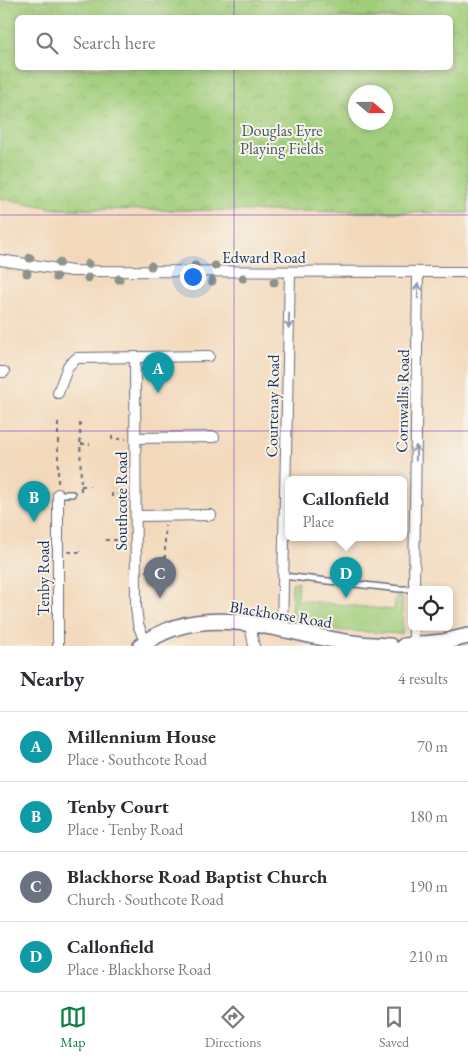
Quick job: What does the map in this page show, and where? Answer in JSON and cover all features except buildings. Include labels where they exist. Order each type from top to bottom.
[{"type":"main road","name":"Blackhorse Road","points":[[143,644],[173,628],[190,624],[238,621],[352,643],[390,646]]},
{"type":"main road","points":[[404,646],[443,642],[468,636]]},
{"type":"street","name":"Edward Road","points":[[0,260],[72,271],[468,272]]},
{"type":"street","name":"Courtenay Road","points":[[285,476],[290,272]]},
{"type":"street","name":"Cornwallis Road","points":[[414,586],[418,273]]},
{"type":"street","points":[[58,393],[68,366],[77,358],[209,356]]},
{"type":"street","name":"Southcote Road","points":[[135,357],[136,570],[138,624],[143,644]]},
{"type":"street","points":[[136,438],[214,437]]},
{"type":"street","name":"Courtenay Road","points":[[282,630],[285,489]]},
{"type":"street","name":"Tenby Road","points":[[58,494],[58,646]]},
{"type":"street","points":[[136,516],[211,515]]},
{"type":"street","points":[[250,624],[254,646]]},
{"type":"street","points":[[414,631],[414,646]]},
{"type":"lane","points":[[58,494],[72,494]]},
{"type":"lane","points":[[283,576],[408,590]]},
{"type":"path","points":[[58,421],[58,494]]},
{"type":"path","points":[[72,494],[81,494],[80,423]]},
{"type":"path","points":[[112,436],[112,439],[136,438]]},
{"type":"path","points":[[80,444],[90,444]]},
{"type":"path","points":[[81,486],[90,486]]},
{"type":"path","points":[[112,497],[112,494],[136,494]]},
{"type":"path","points":[[136,570],[165,571],[166,516]]},
{"type":"path","points":[[106,538],[106,540],[136,540]]},
{"type":"path","points":[[58,553],[83,552]]},
{"type":"green space","name":"Douglas Eyre Playing Fields","points":[[0,0],[468,0],[468,213],[57,209],[0,198]]},
{"type":"green space","points":[[298,582],[297,600],[394,610],[396,596],[402,597],[402,634],[332,630],[291,623],[292,583]]},
{"type":"place","name":"Millennium House","points":[[158,393]]},
{"type":"place","name":"Tenby Court","points":[[34,522]]},
{"type":"place","name":"Blackhorse Road Baptist Church","points":[[160,598]]},
{"type":"place","name":"Callonfield","points":[[346,598]]}]
